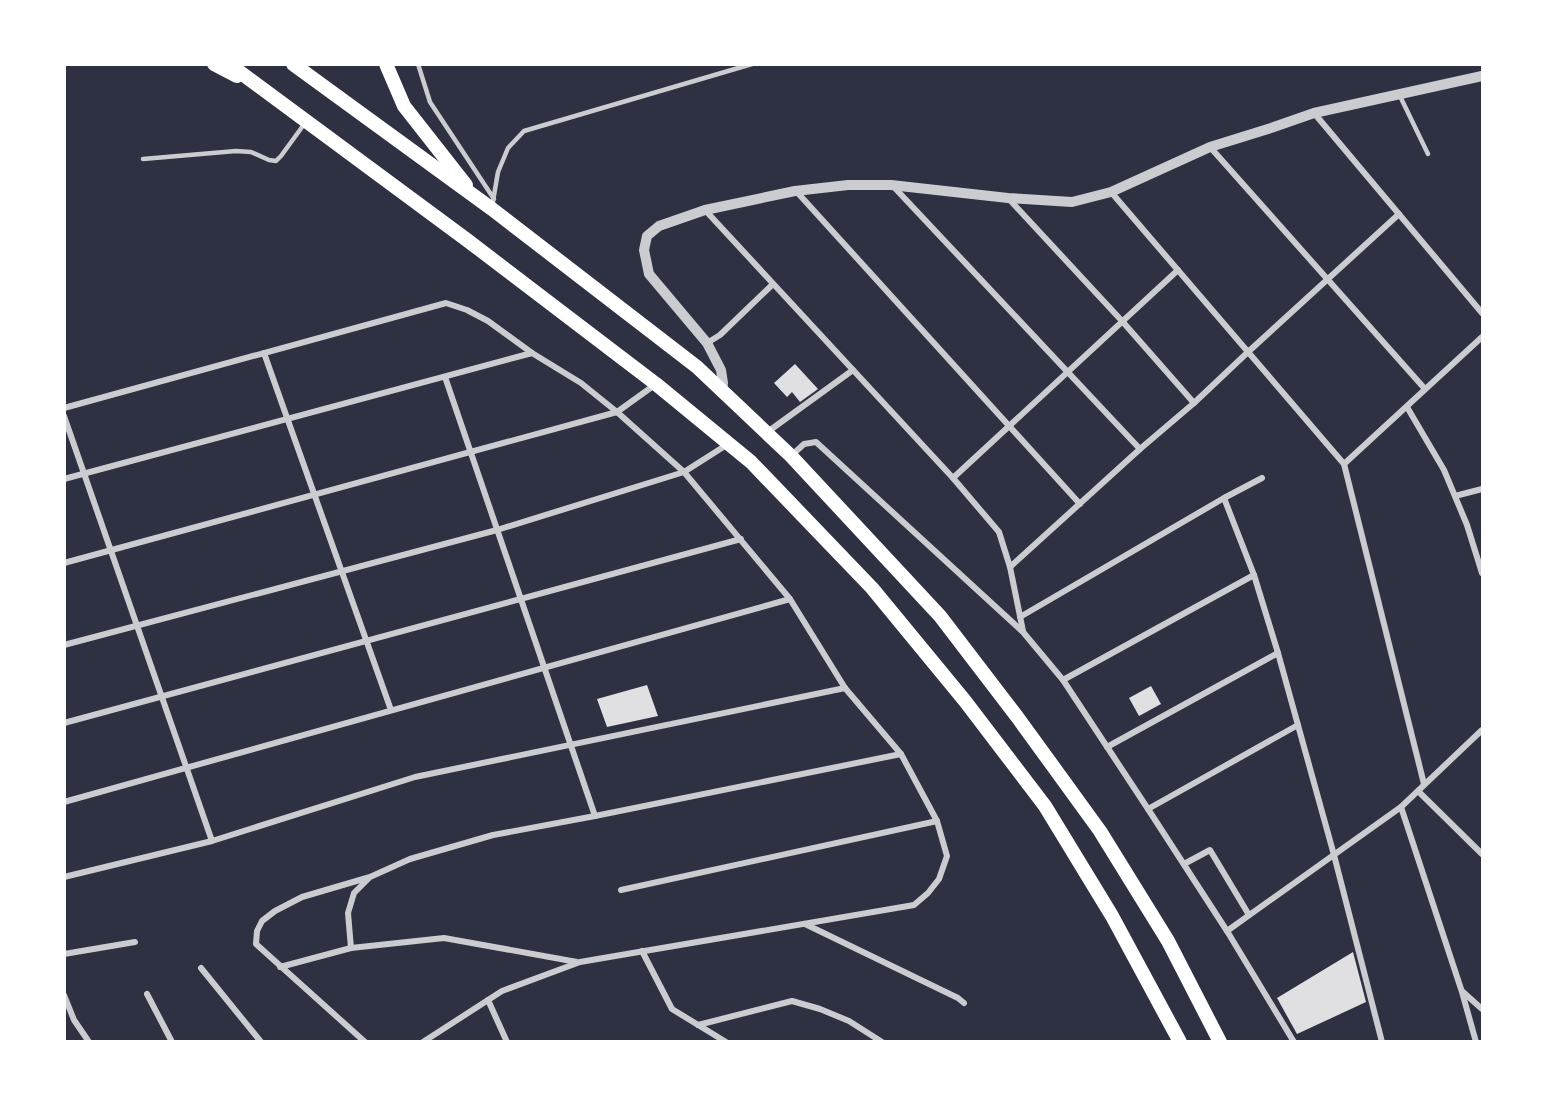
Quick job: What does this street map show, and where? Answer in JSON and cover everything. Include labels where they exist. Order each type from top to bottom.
[{"type":"highway","points":[[214,64],[264,89]]},
{"type":"highway","points":[[229,64],[467,240],[656,384],[751,462],[872,588],[965,701],[1045,806],[1112,916],[1180,1041]]},
{"type":"highway","points":[[293,64],[477,198],[493,204],[697,367],[791,456],[940,616],[1018,718],[1100,831],[1168,941],[1220,1041]]},
{"type":"highway","points":[[386,64],[404,106],[477,198]]},
{"type":"street","points":[[722,391],[722,370],[707,343],[649,273],[644,250],[647,236],[659,226],[705,210],[795,191],[848,185],[891,185],[1008,198],[1072,202],[1111,192],[1210,147],[1314,113],[1482,76]]},
{"type":"street","points":[[1314,113],[1482,313]]},
{"type":"street","points":[[1210,147],[1425,390]]},
{"type":"street","points":[[891,185],[1140,450]]},
{"type":"street","points":[[795,191],[1080,504]]},
{"type":"street","points":[[1111,192],[1344,464],[1424,784]]},
{"type":"street","points":[[1008,198],[1194,403]]},
{"type":"street","points":[[705,210],[953,478],[999,532],[1010,567],[1023,632]]},
{"type":"street","points":[[1010,567],[1194,403],[1400,214]]},
{"type":"street","points":[[953,478],[1178,270]]},
{"type":"street","points":[[707,343],[720,335],[773,284]]},
{"type":"street","points":[[64,408],[446,303],[467,310],[488,321],[532,353],[581,382],[684,472],[790,598],[846,687],[901,754],[937,821],[947,856],[939,879],[914,905],[580,962],[502,991],[423,1041]]},
{"type":"street","points":[[1344,464],[1482,337]]},
{"type":"street","points":[[264,353],[391,710]]},
{"type":"street","points":[[64,479],[532,353]]},
{"type":"street","points":[[766,433],[853,370]]},
{"type":"street","points":[[445,377],[595,816]]},
{"type":"street","points":[[64,563],[617,412],[656,384]]},
{"type":"street","points":[[1407,406],[1444,470],[1467,525],[1482,573]]},
{"type":"street","points":[[64,416],[212,841]]},
{"type":"street","points":[[791,456],[804,444],[816,442],[1023,632],[1063,680],[1227,931],[1294,1041]]},
{"type":"street","points":[[64,645],[497,530],[684,472],[729,444]]},
{"type":"street","points":[[1020,617],[1262,478]]},
{"type":"street","points":[[1455,496],[1482,489]]},
{"type":"street","points":[[1224,498],[1254,575],[1278,653],[1382,1041]]},
{"type":"street","points":[[64,723],[741,539]]},
{"type":"street","points":[[1063,680],[1254,575]]},
{"type":"street","points":[[64,802],[790,598]]},
{"type":"street","points":[[1107,747],[1278,653]]},
{"type":"street","points":[[64,877],[212,841],[415,777],[846,687]]},
{"type":"street","points":[[1148,809],[1298,724]]},
{"type":"street","points":[[1227,931],[1401,807],[1482,730]]},
{"type":"street","points":[[365,1041],[256,944],[257,931],[262,921],[274,911],[302,897],[370,877],[410,859],[493,835],[901,754]]},
{"type":"street","points":[[1418,791],[1482,854]]},
{"type":"street","points":[[1401,807],[1476,1041]]},
{"type":"street","points":[[621,890],[937,821]]},
{"type":"street","points":[[1184,864],[1210,850],[1249,915]]},
{"type":"street","points":[[351,948],[348,913],[354,893],[370,877]]},
{"type":"street","points":[[805,923],[964,1003]]},
{"type":"street","points":[[280,967],[351,948],[444,938],[580,962]]},
{"type":"street","points":[[64,954],[135,942]]},
{"type":"street","points":[[642,951],[672,1009],[726,1041]]},
{"type":"street","points":[[201,968],[261,1041]]},
{"type":"street","points":[[1462,992],[1482,1009]]},
{"type":"street","points":[[147,994],[172,1041]]},
{"type":"street","points":[[64,995],[74,1020],[89,1041]]},
{"type":"street","points":[[488,999],[507,1041]]},
{"type":"street","points":[[698,1024],[792,1002],[820,1009],[839,1017],[882,1041]]},
{"type":"street","points":[[64,1023],[74,1020]]},
{"type":"lane","points":[[418,64],[430,102],[493,204]]},
{"type":"lane","points":[[493,204],[498,172],[508,148],[524,131],[752,64]]},
{"type":"lane","points":[[1399,94],[1428,154]]},
{"type":"lane","points":[[143,159],[236,151],[251,152],[269,160],[276,160],[287,149],[306,121]]},
{"type":"building","points":[[795,364],[818,389],[800,402],[792,392],[787,397],[774,383]]},
{"type":"building","points":[[647,685],[658,716],[607,727],[597,699]]},
{"type":"building","points":[[1151,686],[1161,704],[1139,716],[1129,698]]},
{"type":"building","points":[[1353,952],[1366,1002],[1297,1034],[1277,998]]}]
